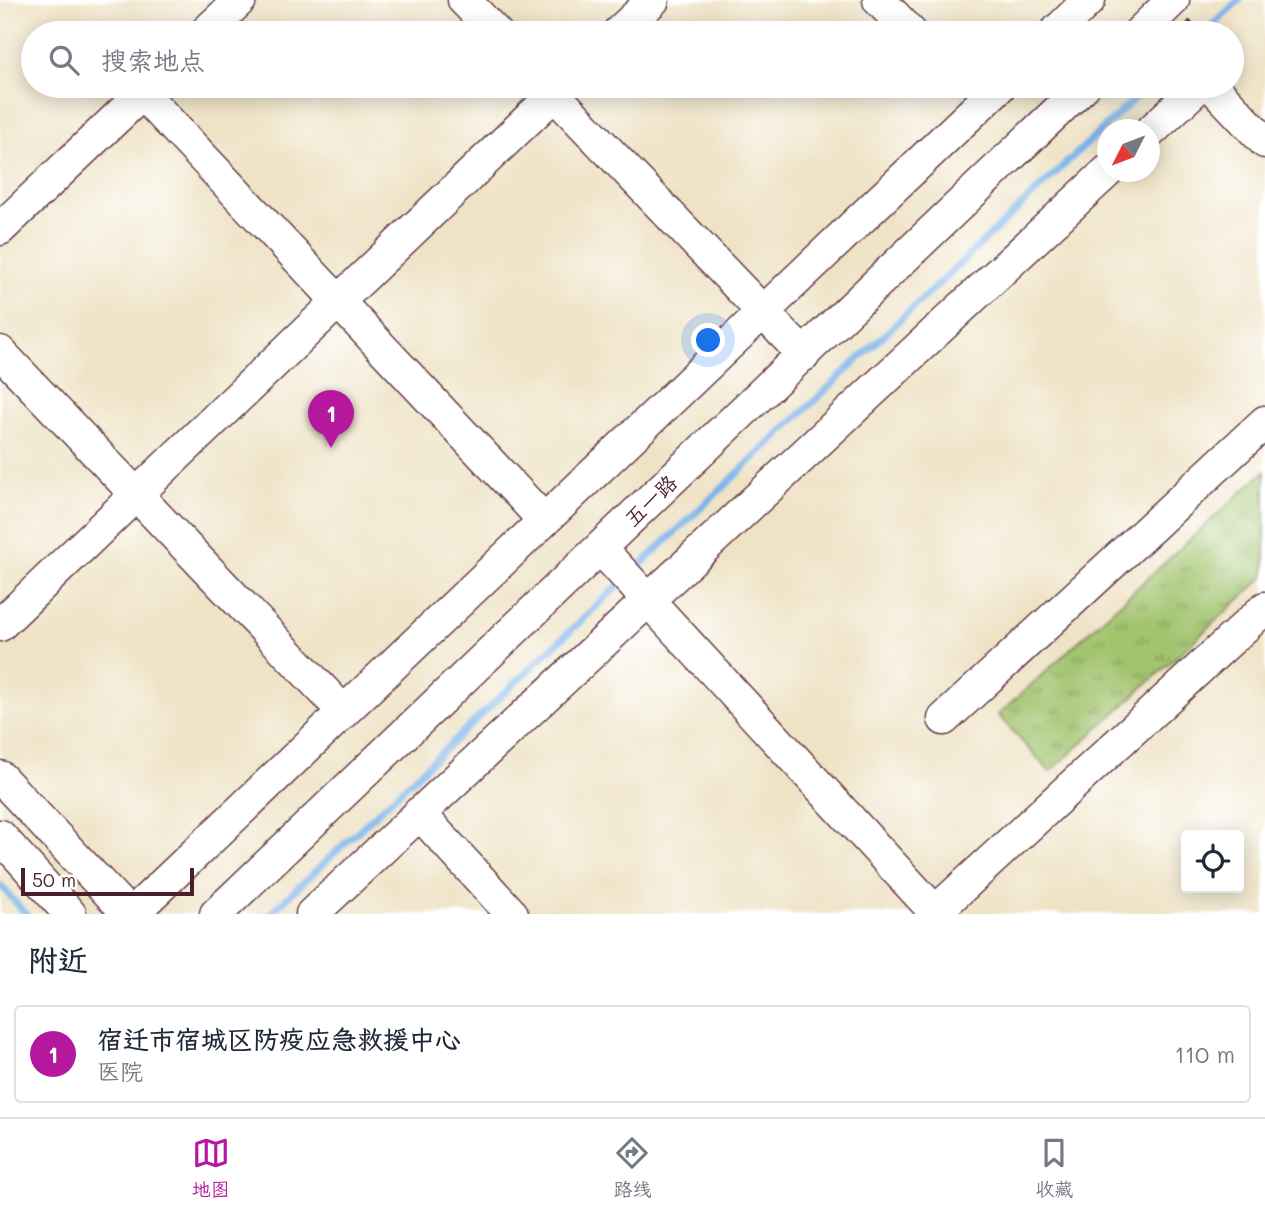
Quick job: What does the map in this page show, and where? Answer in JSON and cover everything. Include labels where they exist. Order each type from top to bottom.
[{"type":"street","points":[[218,21],[240,0]]},
{"type":"street","points":[[464,0],[484,21]]},
{"type":"street","points":[[631,21],[653,0]]},
{"type":"street","points":[[879,0],[899,21]]},
{"type":"street","points":[[1068,21],[1090,0]]},
{"type":"street","points":[[1151,21],[1173,0]]},
{"type":"street","points":[[0,229],[138,98]]},
{"type":"street","points":[[153,98],[338,301],[544,520]]},
{"type":"street","points":[[0,625],[546,98]]},
{"type":"street","points":[[563,98],[804,355]]},
{"type":"street","points":[[0,777],[125,910],[139,906],[762,312],[974,98]]},
{"type":"street","name":"五一路","points":[[216,914],[1072,98]]},
{"type":"street","points":[[1160,123],[1186,98]]},
{"type":"street","points":[[1223,98],[1265,142]]},
{"type":"street","points":[[312,914],[1097,181]]},
{"type":"street","points":[[0,352],[343,711]]},
{"type":"street","points":[[944,719],[1265,422]]},
{"type":"street","points":[[601,549],[936,913],[1265,608]]},
{"type":"street","points":[[419,813],[512,914]]},
{"type":"street","points":[[0,836],[70,914]]},
{"type":"green space","points":[[1265,471],[1265,576],[1050,772],[998,715]]},
{"type":"waterway","points":[[1217,21],[1239,0]]},
{"type":"waterway","points":[[632,573],[1135,98]]},
{"type":"waterway","points":[[270,914],[621,583]]},
{"type":"waterway","points":[[0,885],[26,914]]},
{"type":"place","name":"宿迁市宿城区防疫应急救援中心","points":[[331,448]]}]
